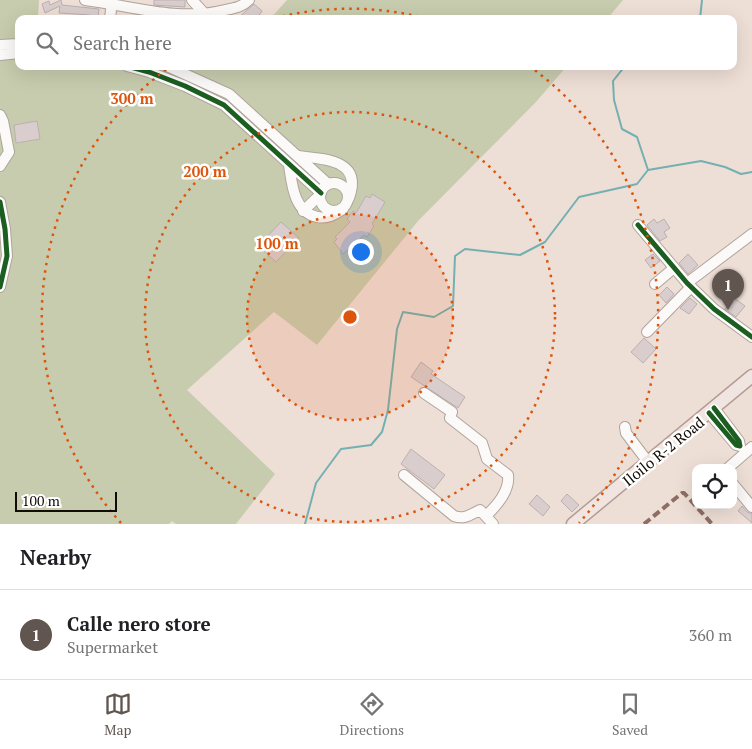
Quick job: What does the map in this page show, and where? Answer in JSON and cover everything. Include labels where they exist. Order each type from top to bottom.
[{"type":"main road","name":"Iloilo R-2 Road","points":[[573,524],[752,376]]},
{"type":"street","points":[[85,0],[112,2],[154,12],[192,14],[242,6],[249,0]]},
{"type":"street","points":[[192,0],[204,13]]},
{"type":"street","points":[[110,15],[112,2]]},
{"type":"street","points":[[0,45],[15,44]]},
{"type":"street","points":[[0,55],[15,53]]},
{"type":"street","points":[[142,70],[185,86],[224,105],[321,194]]},
{"type":"street","points":[[176,70],[229,94],[330,183],[344,187],[349,198]]},
{"type":"street","points":[[0,115],[9,152],[0,166]]},
{"type":"street","points":[[270,147],[278,138]]},
{"type":"street","points":[[289,165],[292,183],[303,211],[309,215],[322,218],[332,216],[343,209],[347,205],[353,188],[352,180],[344,166],[335,162],[298,156]]},
{"type":"street","points":[[303,211],[321,194],[344,166]]},
{"type":"street","points":[[321,194],[320,201],[325,209],[331,212],[343,209]]},
{"type":"street","points":[[0,202],[3,245],[8,256],[0,287]]},
{"type":"street","points":[[638,225],[689,285],[714,309],[752,337]]},
{"type":"street","points":[[647,332],[689,285],[752,234]]},
{"type":"street","points":[[654,284],[674,268]]},
{"type":"street","points":[[404,475],[454,516],[460,518],[471,516],[480,510],[490,520],[508,485],[508,475],[487,459],[482,443],[450,418],[452,412],[424,393]]},
{"type":"street","points":[[712,411],[736,445],[748,451],[733,464]]},
{"type":"street","points":[[626,427],[626,433],[648,462]]},
{"type":"street","points":[[737,489],[752,507]]},
{"type":"green space","points":[[0,0],[39,0],[38,15],[15,15],[15,70],[564,70],[536,102],[418,221],[317,345],[274,312],[187,390],[275,474],[236,524],[176,524],[172,521],[169,524],[0,524]]},
{"type":"green space","points":[[287,0],[623,0],[610,15],[274,15]]},
{"type":"building","points":[[61,0],[62,5],[99,9],[98,15],[59,13],[60,6],[45,13],[42,4],[49,1],[50,5]]},
{"type":"building","points":[[154,0],[185,0],[185,7],[154,5]]},
{"type":"building","points":[[254,4],[262,11],[259,15],[242,15]]},
{"type":"building","points":[[37,121],[40,139],[16,143],[14,125]]},
{"type":"building","points":[[372,194],[385,202],[372,224],[374,226],[367,237],[364,235],[343,254],[334,242],[337,239],[335,237],[350,222],[347,219],[353,211],[356,213],[366,196],[370,198]]},
{"type":"building","points":[[654,219],[657,223],[664,219],[670,228],[664,232],[667,237],[660,241],[647,225]]},
{"type":"building","points":[[281,222],[299,238],[276,262],[258,246]]},
{"type":"building","points":[[653,254],[660,261],[651,268],[645,260]]},
{"type":"building","points":[[688,254],[698,265],[688,274],[679,263]]},
{"type":"building","points":[[667,287],[674,294],[666,303],[659,295]]},
{"type":"building","points":[[690,298],[697,304],[689,314],[680,308]]},
{"type":"building","points":[[734,298],[745,306],[736,317],[725,309]]},
{"type":"building","points":[[644,338],[656,349],[643,363],[631,352]]},
{"type":"building","points":[[421,362],[433,371],[431,374],[465,397],[458,408],[411,377]]},
{"type":"building","points":[[411,449],[445,475],[434,489],[401,464]]},
{"type":"building","points":[[567,494],[579,505],[572,512],[561,501]]},
{"type":"building","points":[[537,495],[550,507],[543,516],[529,504]]},
{"type":"building","points":[[742,506],[747,512],[752,514],[752,523],[738,511]]},
{"type":"waterway","points":[[700,15],[702,0]]},
{"type":"waterway","points":[[305,524],[316,483],[341,449],[371,445],[382,432],[388,410],[397,329],[403,312],[434,317],[453,306],[455,256],[465,249],[520,255],[545,242],[579,197],[637,184],[648,170],[637,137],[622,129],[614,100],[613,81],[622,70]]},
{"type":"waterway","points":[[648,170],[701,161],[725,167],[741,174],[752,172]]},
{"type":"marked path","points":[[644,524],[682,493],[712,524]]},
{"type":"cycle path","points":[[142,70],[185,86],[224,105],[321,193]]},
{"type":"cycle path","points":[[0,202],[7,256],[0,287]]},
{"type":"cycle path","points":[[638,225],[687,283],[714,309],[752,337]]},
{"type":"cycle path","points":[[709,413],[736,445],[740,446],[739,441],[714,408]]},
{"type":"place","name":"Calle nero store","points":[[728,310]]}]
